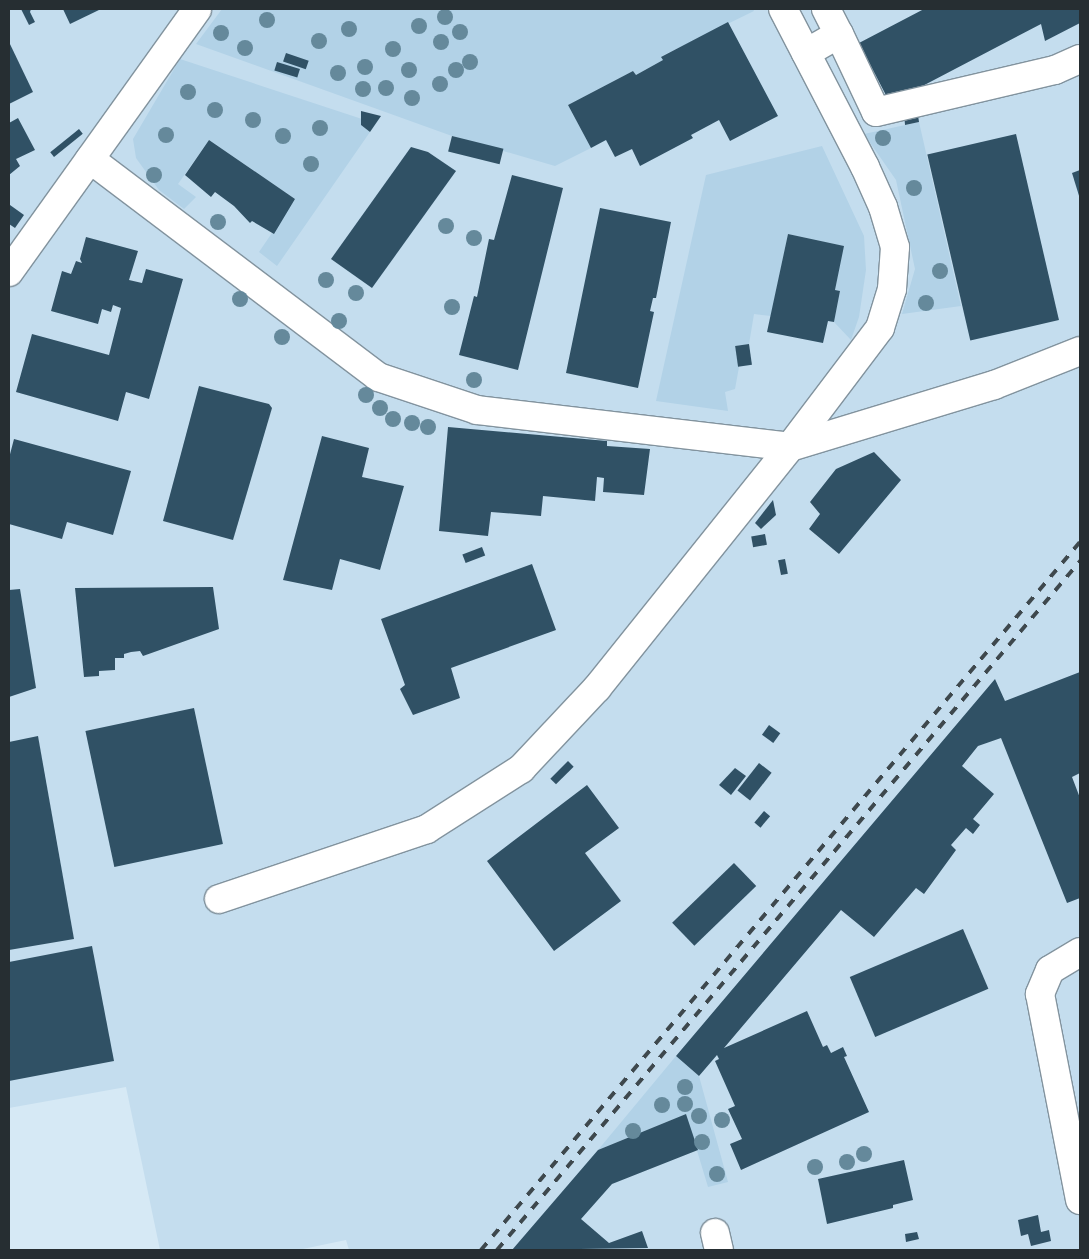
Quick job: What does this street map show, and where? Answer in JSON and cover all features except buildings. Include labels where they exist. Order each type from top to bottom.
[{"type":"street","points":[[9,272],[197,9]]},
{"type":"street","points":[[219,899],[427,829],[521,769],[597,688],[790,448],[880,328],[892,289],[895,247],[884,207],[783,9]]},
{"type":"street","points":[[826,9],[876,112],[1055,70],[1080,59]]},
{"type":"street","points":[[806,53],[839,34]]},
{"type":"street","points":[[90,159],[378,377],[477,410],[790,448],[994,385],[1080,351]]},
{"type":"street","points":[[1080,952],[1050,970],[1040,994],[1080,1200]]},
{"type":"shaded area","points":[[9,9],[1080,9],[1080,1250],[349,1250],[346,1240],[298,1250],[160,1250],[126,1087],[9,1108]]},
{"type":"shaded area","points":[[222,9],[753,9],[754,11],[662,56],[663,60],[636,75],[633,71],[568,105],[591,148],[555,166],[452,136],[196,44]]},
{"type":"shaded area","points":[[180,59],[362,119],[361,125],[370,132],[277,266],[259,252],[295,199],[209,140],[178,184],[196,197],[184,209],[159,190],[136,158],[133,139]]},
{"type":"shaded area","points":[[919,122],[961,306],[902,314],[915,269],[896,180],[864,134]]},
{"type":"shaded area","points":[[822,146],[864,236],[866,270],[859,317],[851,340],[834,322],[840,291],[835,290],[843,246],[788,234],[771,316],[754,314],[749,344],[736,346],[739,367],[735,389],[725,392],[728,411],[656,401],[706,175]]},
{"type":"shaded area","points":[[676,1056],[699,1076],[728,1182],[708,1187],[686,1114],[598,1150]]},
{"type":"railway","points":[[481,1250],[1080,542]]},
{"type":"railway","points":[[497,1250],[1080,561]]}]
